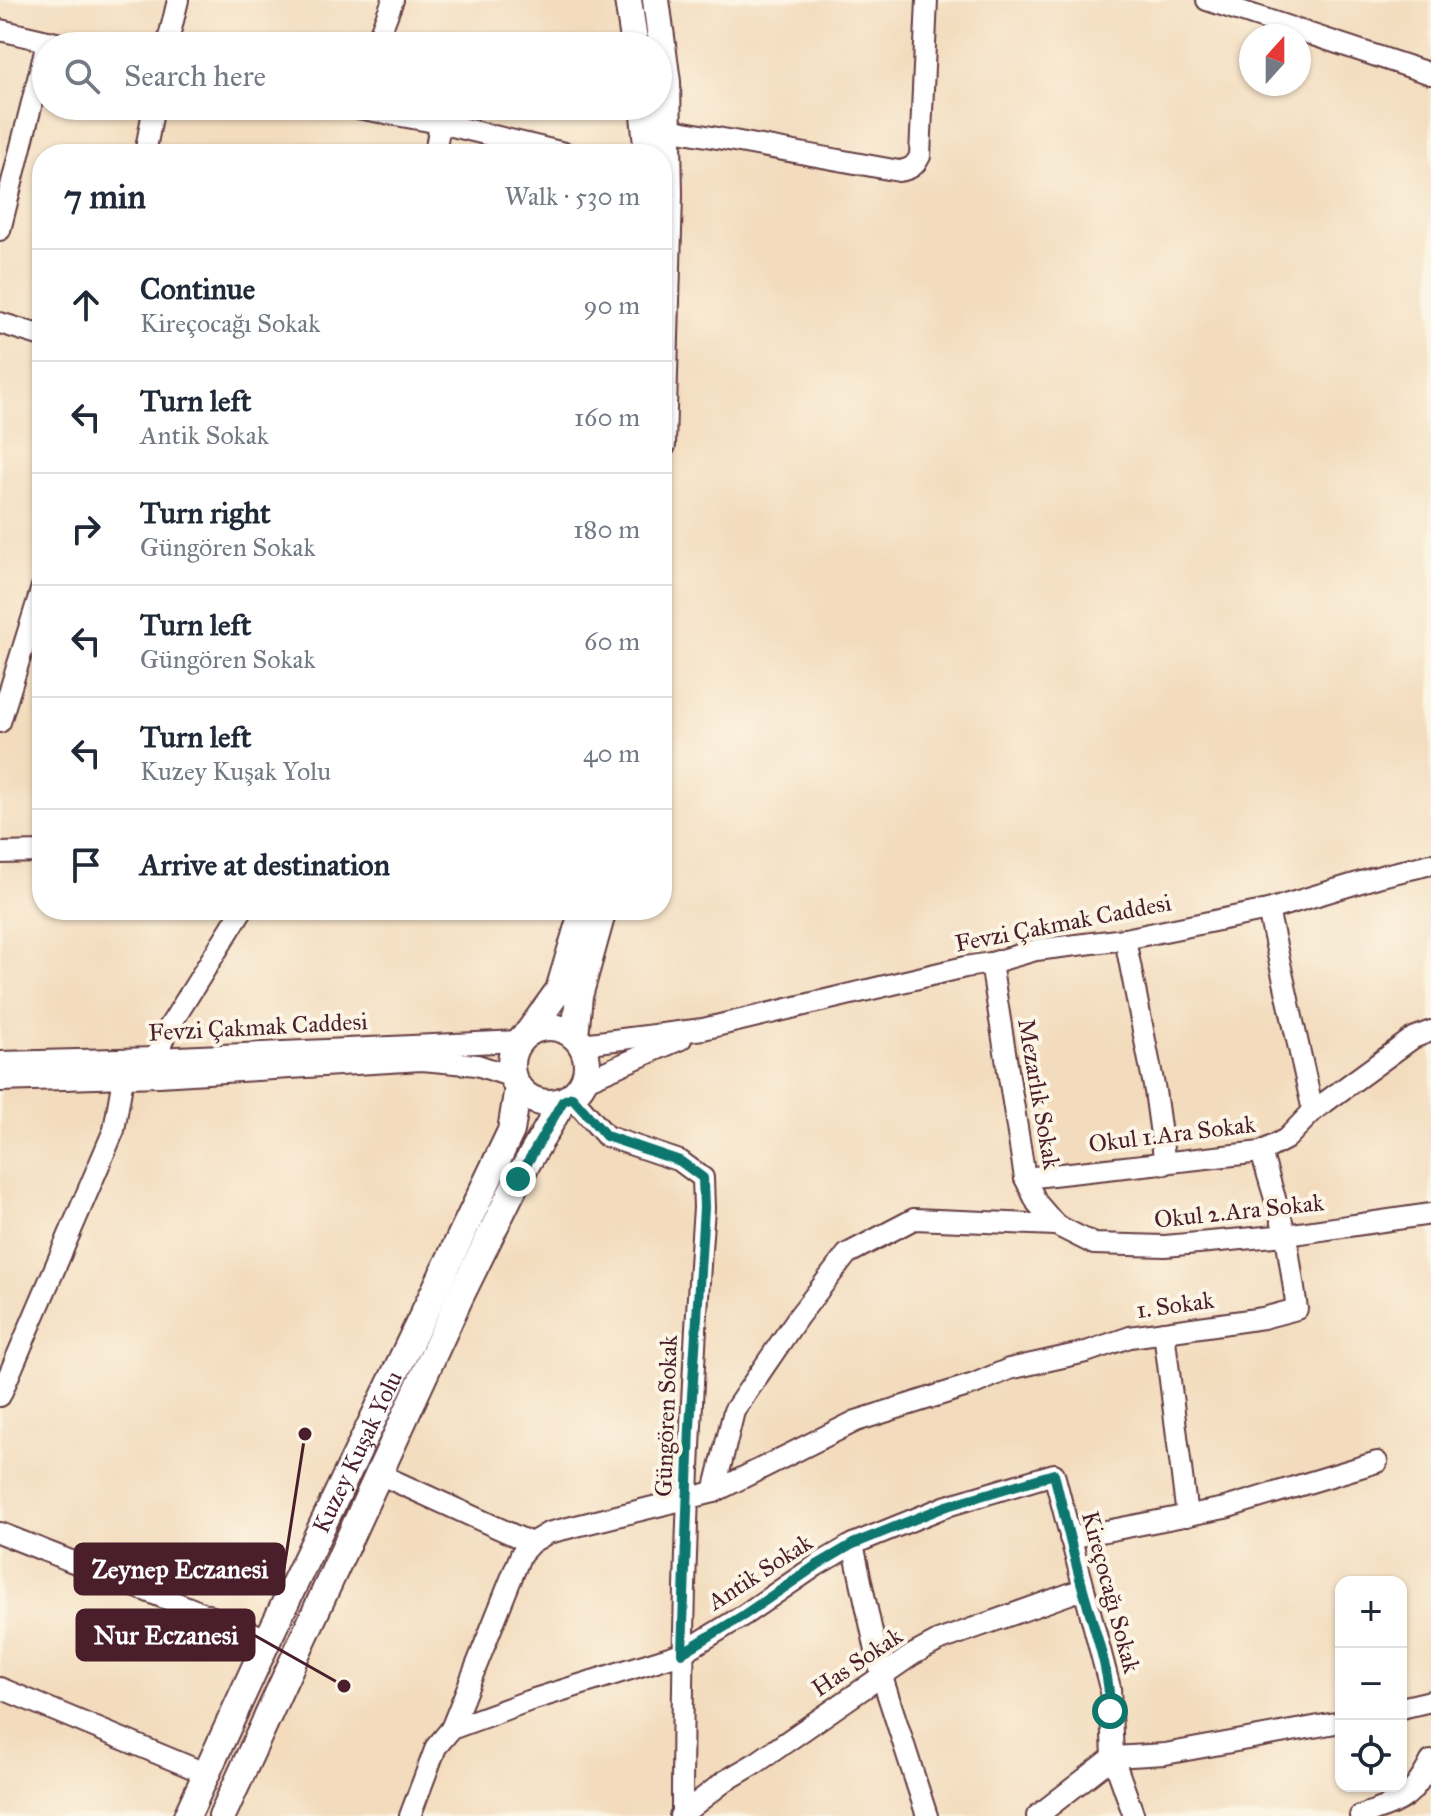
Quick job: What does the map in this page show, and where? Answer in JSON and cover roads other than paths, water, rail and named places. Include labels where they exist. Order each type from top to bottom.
[{"type":"main road","points":[[656,0],[660,32]]},
{"type":"main road","points":[[623,3],[631,32]]},
{"type":"main road","points":[[644,120],[647,144]]},
{"type":"main road","points":[[668,120],[668,144]]},
{"type":"main road","points":[[580,920],[559,990],[513,1052],[511,1065],[515,1082],[530,1099],[546,1104],[573,1093],[588,1063],[578,1040],[579,996],[600,920]]},
{"type":"main road","points":[[523,1037],[539,1028],[552,1027],[578,1040]]},
{"type":"main road","name":"Kuzey Kuşak Yolu","points":[[187,1816],[268,1639],[511,1131],[515,1082]]},
{"type":"main road","name":"Kuzey Kuşak Yolu","points":[[222,1816],[518,1179],[573,1093]]},
{"type":"street","points":[[170,32],[178,0]]},
{"type":"street","points":[[380,32],[393,0]]},
{"type":"street","points":[[668,129],[899,171],[908,170],[915,166],[920,156],[927,0]]},
{"type":"street","points":[[1207,0],[1431,74]]},
{"type":"street","points":[[0,30],[32,40]]},
{"type":"street","points":[[0,230],[32,104]]},
{"type":"street","points":[[147,144],[151,120]]},
{"type":"street","points":[[424,120],[527,144]]},
{"type":"street","points":[[437,144],[440,123]]},
{"type":"street","points":[[0,323],[32,333]]},
{"type":"street","points":[[0,722],[32,619]]},
{"type":"street","points":[[0,853],[32,852]]},
{"type":"street","name":"Fevzi Çakmak Caddesi","points":[[703,1029],[1036,950],[1125,939],[1268,910],[1431,864]]},
{"type":"street","points":[[1268,910],[1313,1111]]},
{"type":"street","points":[[156,1058],[166,1032],[236,920]]},
{"type":"street","points":[[1125,939],[1155,1091],[1165,1164]]},
{"type":"street","name":"Mezarlık Sokak","points":[[991,963],[1025,1178],[1037,1203],[1056,1225]]},
{"type":"street","points":[[578,1040],[703,1029]]},
{"type":"street","points":[[573,1093],[703,1029]]},
{"type":"street","name":"Okul 1.Ara Sokak","points":[[1025,1178],[1261,1152],[1286,1139],[1313,1111],[1413,1038],[1431,1031]]},
{"type":"street","name":"Fevzi Çakmak Caddesi","points":[[0,1062],[156,1058],[523,1037]]},
{"type":"street","points":[[0,1081],[123,1078],[422,1060],[477,1065],[515,1082]]},
{"type":"street","points":[[0,1396],[114,1130],[123,1078]]},
{"type":"street","name":"Güngören Sokak","points":[[573,1093],[606,1136],[672,1157],[703,1178],[682,1653],[681,1816]]},
{"type":"street","points":[[1261,1152],[1286,1235]]},
{"type":"street","name":"Okul 2.Ara Sokak","points":[[1056,1225],[1094,1244],[1165,1246],[1286,1235],[1431,1214]]},
{"type":"street","points":[[714,1492],[734,1411],[798,1317],[847,1254],[914,1219],[1056,1225]]},
{"type":"street","name":"1. Sokak","points":[[531,1543],[548,1533],[714,1492],[856,1421],[974,1384],[1009,1369],[1062,1359],[1130,1337],[1263,1318],[1297,1309],[1286,1235]]},
{"type":"street","points":[[1164,1332],[1187,1516]]},
{"type":"street","points":[[1070,1538],[1187,1516],[1268,1496],[1377,1462]]},
{"type":"street","points":[[379,1474],[531,1543],[521,1554],[451,1729],[432,1755],[410,1816]]},
{"type":"street","name":"Kireçocağı Sokak","points":[[1054,1474],[1103,1653],[1110,1688],[1113,1757],[1134,1816]]},
{"type":"street","name":"Antik Sokak","points":[[451,1729],[528,1701],[682,1653],[853,1544],[947,1506],[1054,1474]]},
{"type":"street","points":[[0,1533],[268,1639]]},
{"type":"street","points":[[853,1544],[881,1674],[927,1816]]},
{"type":"street","name":"Has Sokak","points":[[681,1816],[725,1781],[756,1763],[881,1674],[938,1641],[1083,1589]]},
{"type":"street","points":[[0,1688],[207,1774]]},
{"type":"street","points":[[1407,1707],[1431,1701]]},
{"type":"street","points":[[1037,1816],[1113,1757],[1165,1754],[1335,1723]]},
{"type":"street","points":[[1360,1816],[1396,1803],[1413,1793],[1431,1761]]},
{"type":"place","name":"Zeynep Eczanesi","points":[[305,1434]]},
{"type":"place","name":"Nur Eczanesi","points":[[344,1686]]}]
